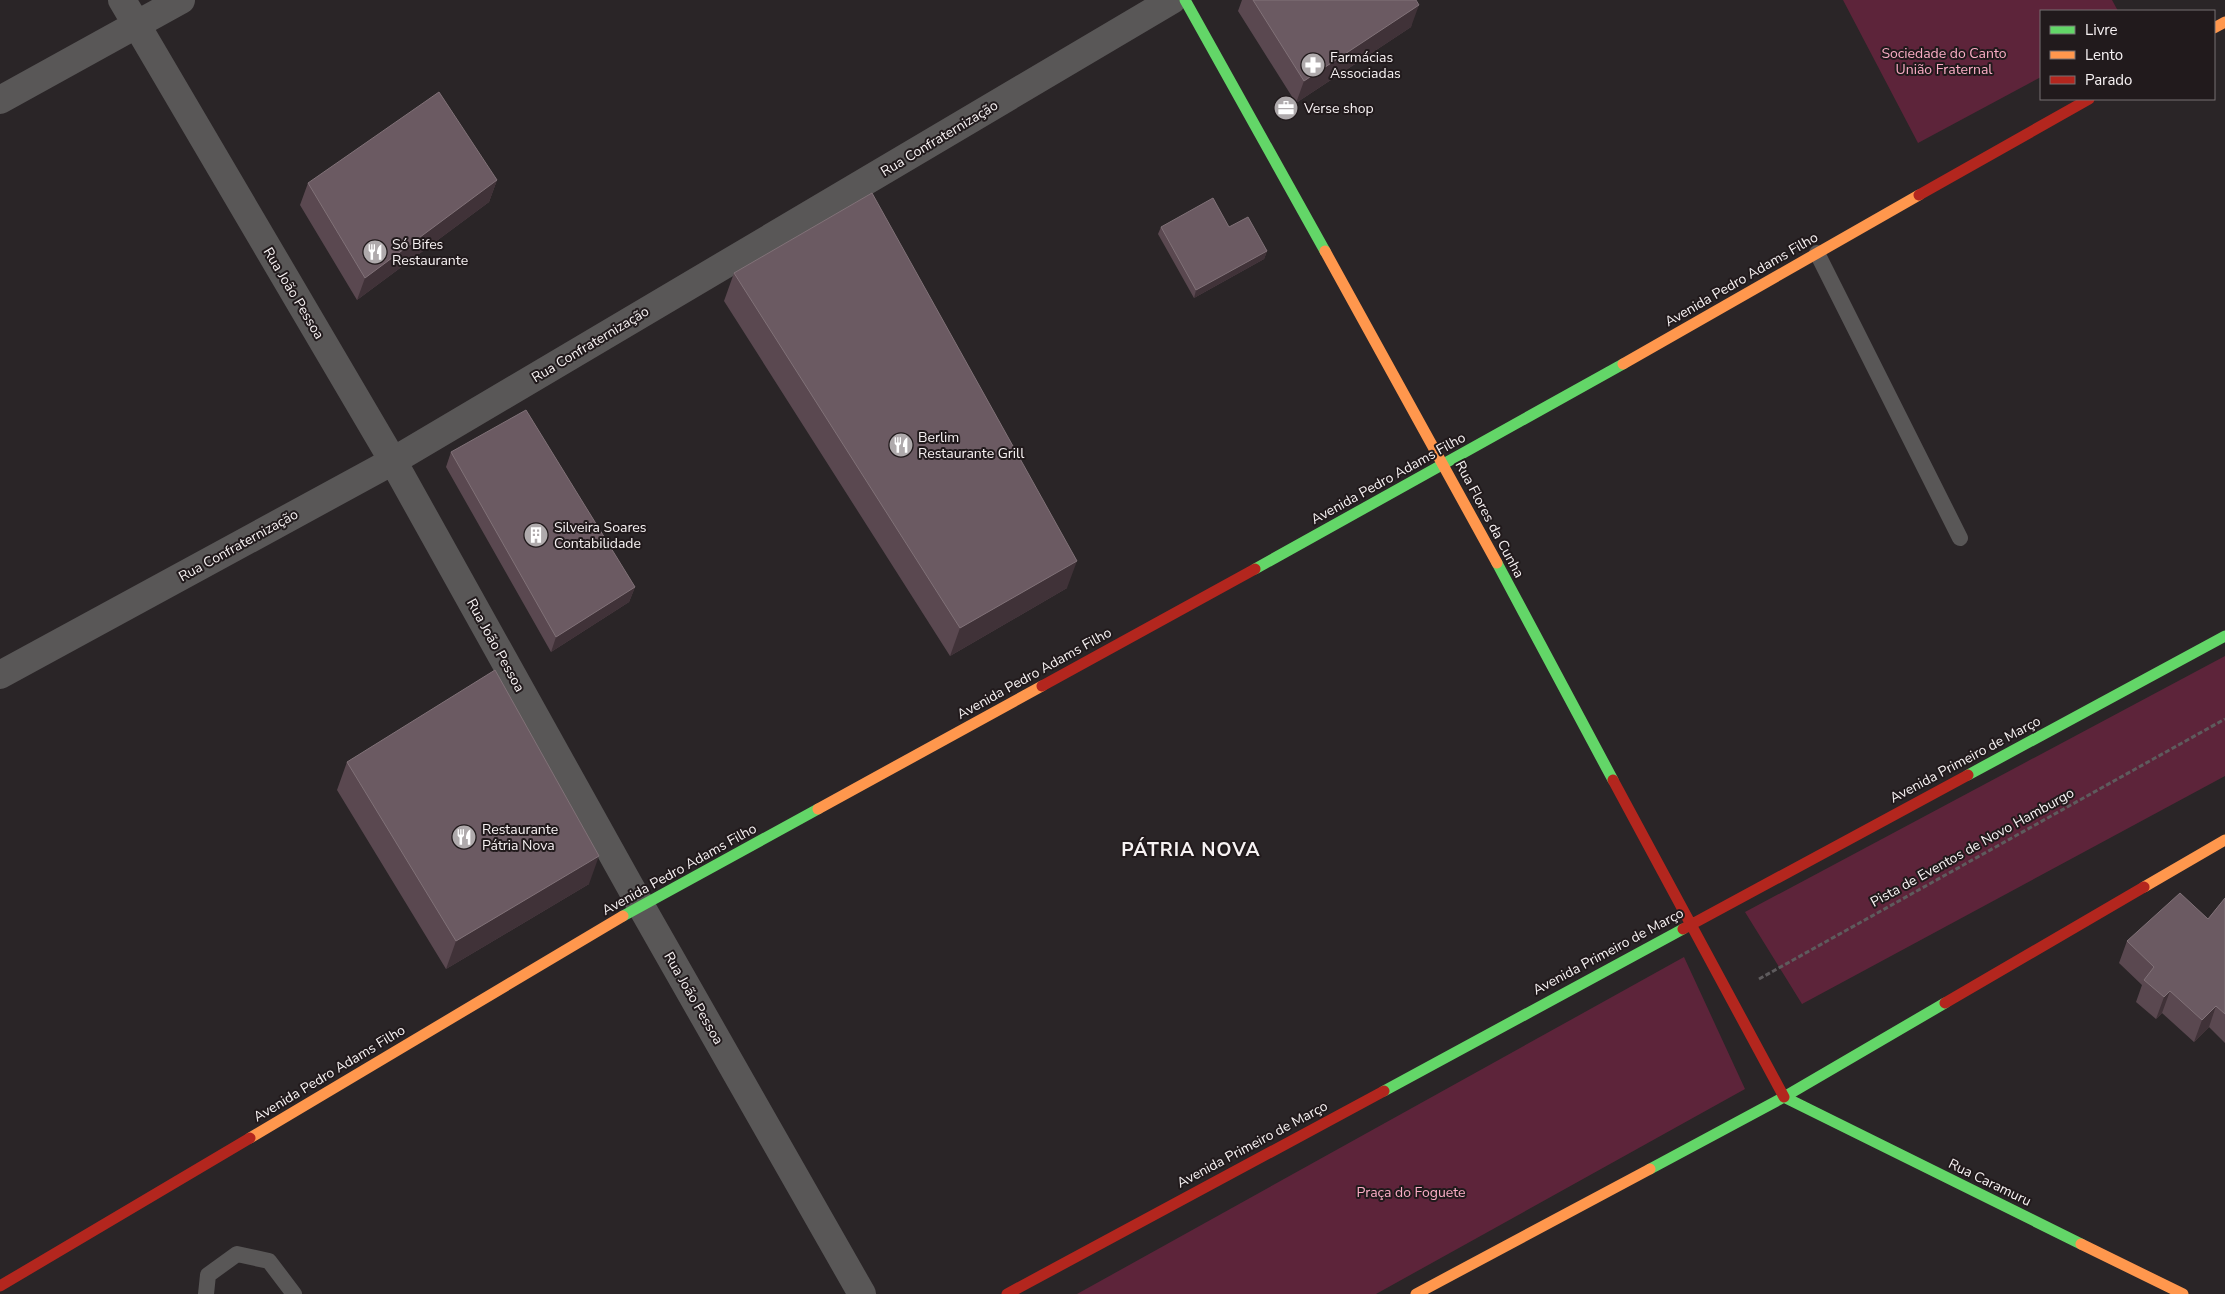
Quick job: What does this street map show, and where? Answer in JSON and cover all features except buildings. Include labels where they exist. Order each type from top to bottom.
[{"type":"main road","name":"Rua Flores da Cunha","points":[[1184,0],[1444,464],[1784,1097]]},
{"type":"main road","name":"Avenida Pedro Adams Filho","points":[[0,1286],[641,906],[1444,464],[2087,100]]},
{"type":"main road","name":"Avenida Primeiro de Março","points":[[1007,1294],[2225,636]]},
{"type":"main road","points":[[1416,1294],[1784,1097],[2225,840]]},
{"type":"main road","name":"Rua Caramuru","points":[[1784,1097],[2183,1294]]},
{"type":"street","name":"Rua João Pessoa","points":[[122,0],[394,461],[641,906],[862,1294]]},
{"type":"street","points":[[0,100],[181,0]]},
{"type":"street","name":"Rua Confraternização","points":[[0,674],[394,461],[1172,0]]},
{"type":"lane","points":[[1817,253],[1960,538]]},
{"type":"lane","points":[[206,1294],[208,1275],[237,1254],[269,1261],[294,1294]]},
{"type":"path","name":"Pista de Eventos de Novo Hamburgo","points":[[1730,995],[2225,719]]},
{"type":"green space","name":"Sociedade do Canto União Fraternal","points":[[1843,0],[2112,0],[2117,10],[2040,10],[2040,78],[1918,143]]},
{"type":"green space","points":[[2225,656],[2225,776],[1802,1004],[1745,912]]},
{"type":"green space","name":"Praça do Foguete","points":[[1684,957],[1745,1089],[1376,1294],[1077,1294]]},
{"type":"traffic: fast","points":[[1185,0],[1325,251]]},
{"type":"traffic: fast","points":[[1255,569],[1623,364]]},
{"type":"traffic: fast","points":[[1497,563],[1613,780]]},
{"type":"traffic: fast","points":[[1968,775],[2225,636]]},
{"type":"traffic: fast","points":[[623,916],[818,809]]},
{"type":"traffic: fast","points":[[1384,1091],[1683,929]]},
{"type":"traffic: fast","points":[[1650,1169],[1784,1097],[1945,1003]]},
{"type":"traffic: fast","points":[[1784,1097],[2081,1244]]},
{"type":"traffic: slow","points":[[2215,27],[2225,22]]},
{"type":"traffic: slow","points":[[1623,364],[1919,195]]},
{"type":"traffic: slow","points":[[1325,251],[1497,563]]},
{"type":"traffic: slow","points":[[818,809],[1042,686]]},
{"type":"traffic: slow","points":[[2144,887],[2225,840]]},
{"type":"traffic: slow","points":[[250,1138],[623,916]]},
{"type":"traffic: slow","points":[[1416,1294],[1650,1169]]},
{"type":"traffic: slow","points":[[2081,1244],[2183,1294]]},
{"type":"traffic: jam","points":[[1919,195],[2087,100]]},
{"type":"traffic: jam","points":[[1042,686],[1255,569]]},
{"type":"traffic: jam","points":[[1683,929],[1968,775]]},
{"type":"traffic: jam","points":[[1613,780],[1784,1097]]},
{"type":"traffic: jam","points":[[1945,1003],[2144,887]]},
{"type":"traffic: jam","points":[[1007,1294],[1384,1091]]},
{"type":"traffic: jam","points":[[0,1286],[250,1138]]},
{"type":"place","name":"Farmácias Associadas","points":[[1313,65]]},
{"type":"place","name":"Verse shop","points":[[1286,108]]},
{"type":"place","name":"Só Bifes Restaurante","points":[[375,252]]},
{"type":"place","name":"Berlim Restaurante Grill","points":[[901,445]]},
{"type":"place","name":"Silveira Soares Contabilidade","points":[[536,535]]},
{"type":"place","name":"Restaurante Pátria Nova","points":[[464,837]]},
{"type":"district","name":"PÁTRIA NOVA","points":[[1191,849]]}]
